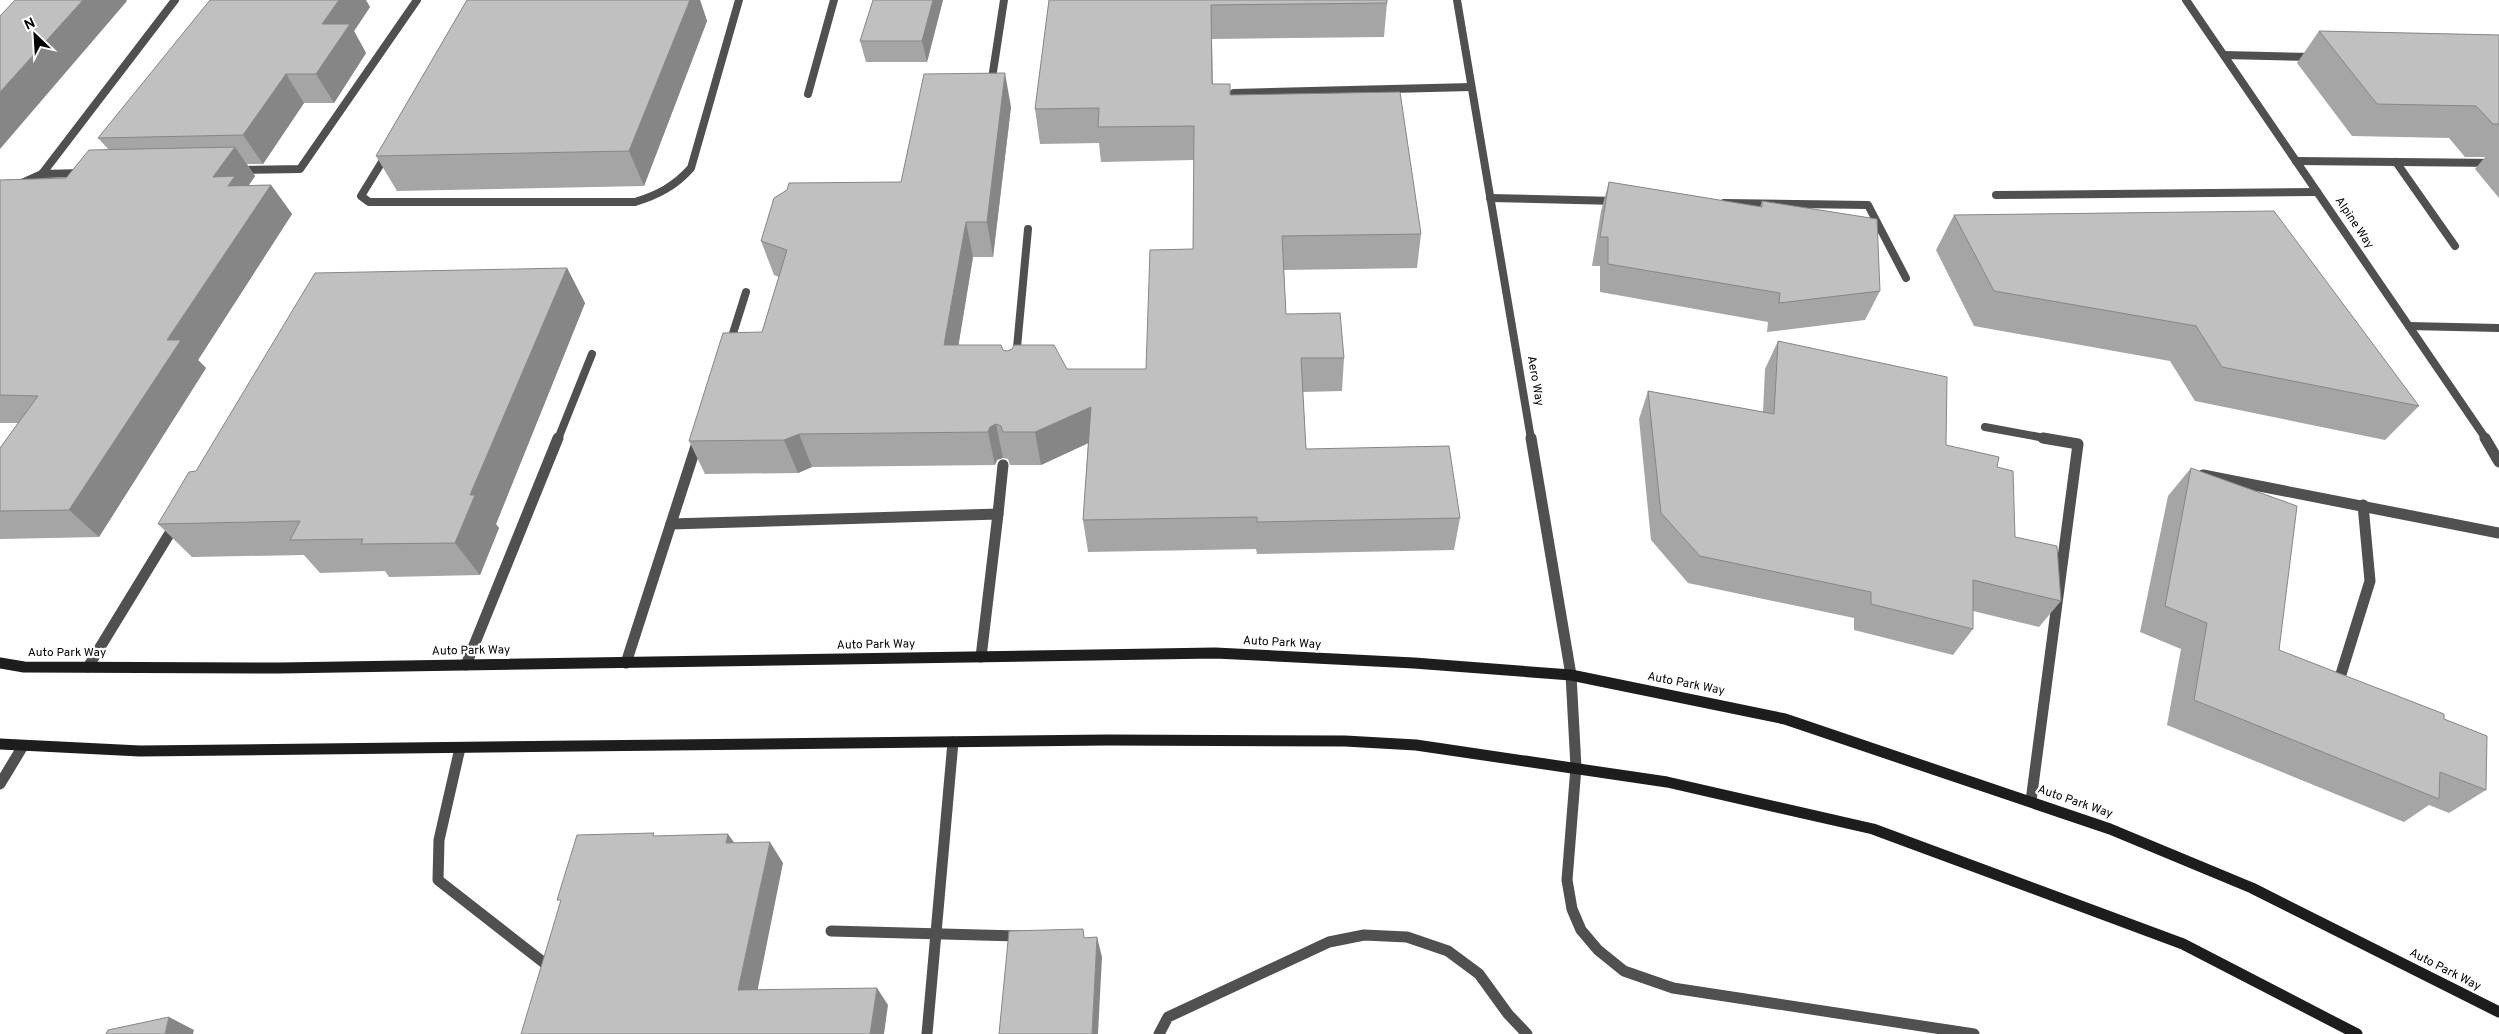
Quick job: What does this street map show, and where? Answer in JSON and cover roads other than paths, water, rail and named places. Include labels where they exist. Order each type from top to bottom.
[{"type":"main road","name":"Auto Park Way","points":[[0,663],[24,667],[280,668],[1215,653],[1414,663],[1571,675],[1785,719],[2110,829],[2252,888],[2499,1012]]},
{"type":"main road","points":[[0,744],[140,751],[953,742],[1345,741],[1416,744],[1668,782],[1873,829],[2183,944],[2357,1034]]},
{"type":"street","points":[[42,174],[175,0]]},
{"type":"street","points":[[230,170],[300,169],[418,0]]},
{"type":"street","points":[[391,147],[361,196],[369,202],[635,202],[661,194],[679,182],[691,168],[739,0]]},
{"type":"street","points":[[808,94],[834,0]]},
{"type":"street","points":[[989,93],[1004,0]]},
{"type":"street","name":"Aero Way","points":[[1457,0],[1571,675],[1576,767],[1567,880],[1572,910],[1581,930],[1598,950],[1624,971],[1673,988],[1974,1034]]},
{"type":"street","name":"Alpine Way","points":[[2186,0],[2492,448],[2499,462]]},
{"type":"street","points":[[2224,56],[2322,57]]},
{"type":"street","points":[[1234,93],[1471,87]]},
{"type":"street","points":[[2296,161],[2499,163]]},
{"type":"street","points":[[2396,162],[2455,246]]},
{"type":"street","points":[[0,193],[42,174],[92,173]]},
{"type":"street","points":[[1996,195],[2317,192]]},
{"type":"street","points":[[1490,198],[1624,201]]},
{"type":"street","points":[[1712,202],[1868,206],[1906,278]]},
{"type":"street","points":[[1015,369],[1028,229]]},
{"type":"street","points":[[725,357],[746,292]]},
{"type":"street","points":[[2409,326],[2499,328]]},
{"type":"street","points":[[466,665],[592,354]]},
{"type":"street","points":[[1985,427],[2078,444],[2031,801]]},
{"type":"street","points":[[626,663],[701,431]]},
{"type":"street","points":[[981,657],[1003,465]]},
{"type":"street","points":[[2190,472],[2499,533]]},
{"type":"street","points":[[2337,688],[2370,581],[2363,505]]},
{"type":"street","points":[[671,524],[998,514]]},
{"type":"street","points":[[88,667],[180,516]]},
{"type":"street","points":[[927,1034],[953,742]]},
{"type":"street","points":[[0,784],[23,746]]},
{"type":"street","points":[[460,748],[439,840],[438,880],[552,969]]},
{"type":"street","points":[[831,931],[1032,936]]},
{"type":"street","points":[[1159,1034],[1168,1017],[1329,942],[1364,935],[1407,937],[1448,951],[1479,974],[1508,1014],[1527,1034]]}]
